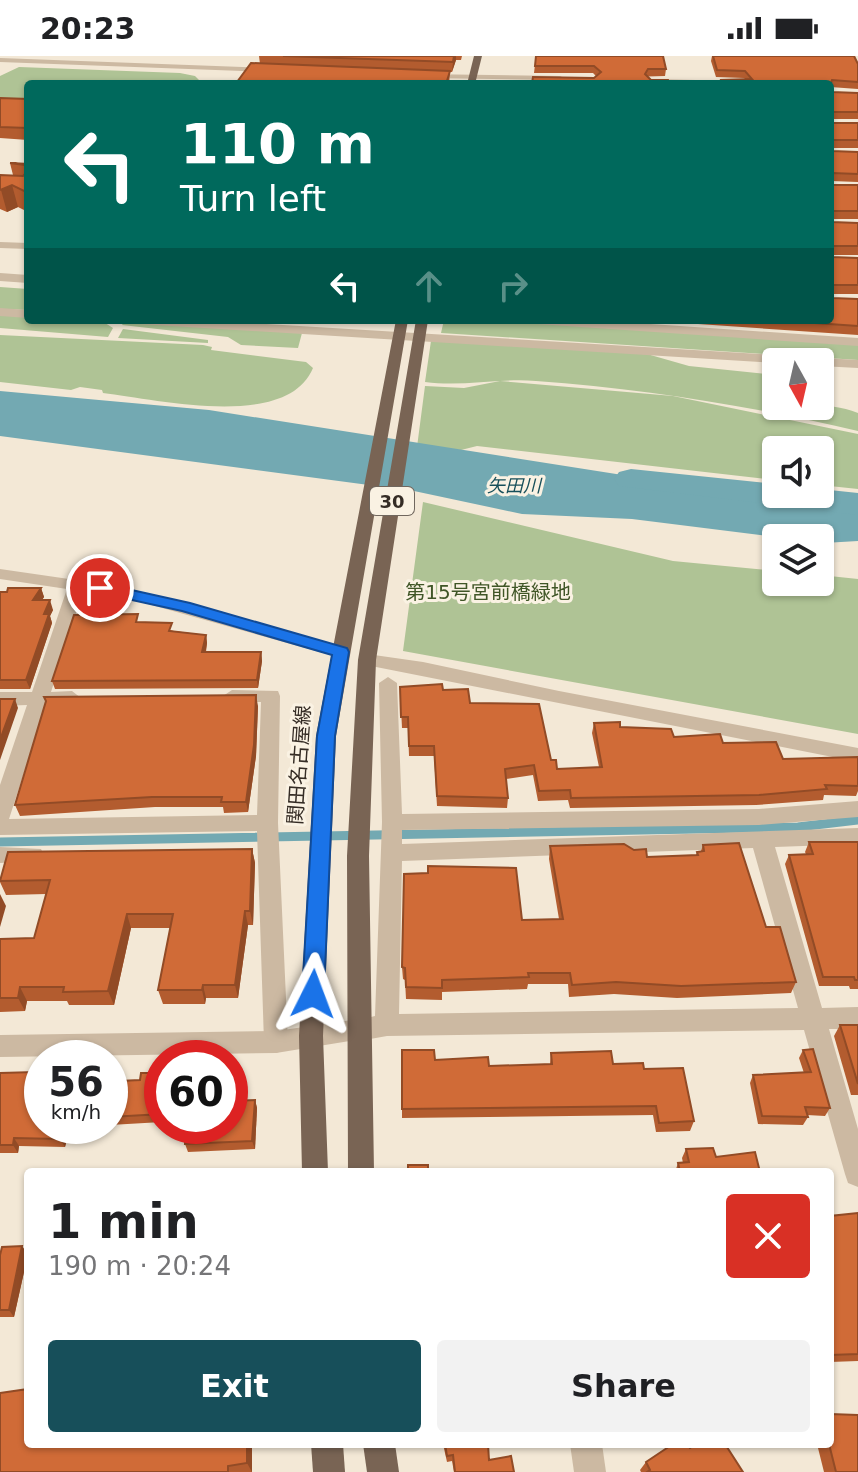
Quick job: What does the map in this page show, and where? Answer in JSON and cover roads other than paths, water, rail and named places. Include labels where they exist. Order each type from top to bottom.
[{"type":"main road","points":[[473,80],[478,56]]},
{"type":"main road","name":"関田名古屋線","points":[[315,1168],[311,1036],[326,736],[399,331]]},
{"type":"main road","name":"30","points":[[361,1168],[358,856],[367,660],[419,332]]},
{"type":"main road","points":[[327,1448],[329,1472]]},
{"type":"main road","points":[[380,1448],[383,1472]]},
{"type":"street","points":[[1,61],[288,71]]},
{"type":"street","points":[[410,76],[473,80],[571,78]]},
{"type":"street","points":[[487,78],[510,80]]},
{"type":"street","points":[[0,245],[24,246]]},
{"type":"street","points":[[0,277],[24,279]]},
{"type":"street","points":[[0,312],[24,314]]},
{"type":"street","points":[[234,324],[419,332],[858,364]]},
{"type":"street","points":[[650,324],[707,326],[858,342]]},
{"type":"street","points":[[0,574],[77,584],[184,606],[341,652]]},
{"type":"street","points":[[0,816],[77,584]]},
{"type":"street","points":[[367,660],[423,668],[559,698],[858,755]]},
{"type":"street","points":[[387,1025],[392,836],[388,683]]},
{"type":"street","points":[[209,696],[271,696],[265,839],[276,1042]]},
{"type":"street","points":[[0,699],[85,698]]},
{"type":"street","points":[[392,836],[858,809]]},
{"type":"street","points":[[0,827],[265,839]]},
{"type":"street","points":[[392,836],[762,841],[858,836]]},
{"type":"street","points":[[762,841],[858,1174]]},
{"type":"street","points":[[0,855],[47,855]]},
{"type":"street","points":[[0,1046],[276,1042],[387,1025],[858,1018]]},
{"type":"street","points":[[587,1448],[590,1472]]},
{"type":"water","name":"矢田川","points":[[0,391],[209,410],[762,497],[762,508],[834,508],[834,503],[858,504],[858,541],[834,542],[834,524],[762,524],[762,535],[632,519],[522,514],[414,491],[0,436]]},
{"type":"waterway","name":"矢田川","points":[[631,479],[858,504]]},
{"type":"waterway","points":[[0,842],[798,827],[858,820]]},
{"type":"park label","name":"第15号宮前橋緑地","points":[[488,592]]}]
